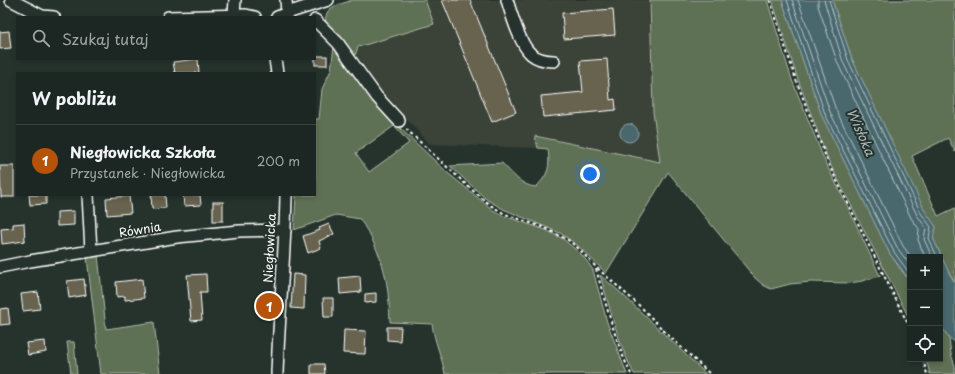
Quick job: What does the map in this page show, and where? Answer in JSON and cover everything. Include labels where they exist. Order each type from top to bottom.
[{"type":"street","points":[[10,0],[42,16]]},
{"type":"street","points":[[234,0],[234,15]]},
{"type":"street","points":[[282,15],[286,0]]},
{"type":"street","points":[[282,15],[328,0]]},
{"type":"street","points":[[507,0],[520,36],[529,53],[541,59],[554,62]]},
{"type":"street","points":[[303,8],[311,16]]},
{"type":"street","points":[[201,16],[250,16]]},
{"type":"street","points":[[316,21],[338,43],[377,97],[398,121]]},
{"type":"street","points":[[275,60],[277,72]]},
{"type":"street","points":[[88,196],[91,251]]},
{"type":"street","name":"Niegłowicka","points":[[277,374],[286,196]]},
{"type":"street","name":"Równia","points":[[0,267],[178,237],[239,231],[285,230]]},
{"type":"path","points":[[770,0],[796,80],[829,165],[909,326]]},
{"type":"path","points":[[398,121],[465,184],[490,205],[506,214],[545,228],[568,240],[641,307],[668,335],[710,374]]},
{"type":"path","points":[[596,267],[610,317],[631,374]]},
{"type":"path","points":[[924,362],[928,374]]},
{"type":"shaded area","points":[[425,0],[650,0],[653,112],[660,162],[536,136],[538,148],[430,144],[370,80],[354,58],[357,47],[433,24]]},
{"type":"green space","points":[[352,0],[425,0],[434,24],[358,47],[354,58],[326,25],[326,18],[329,10],[337,5]]},
{"type":"green space","points":[[650,0],[767,0],[792,80],[826,164],[880,276],[850,283],[811,282],[790,284],[771,289],[763,285],[755,278],[668,172],[606,273],[577,245],[560,233],[503,209],[486,199],[450,166],[502,163],[521,182],[536,187],[544,178],[548,170],[549,161],[548,149],[538,148],[535,136],[660,162],[653,112]]},
{"type":"green space","points":[[772,0],[782,0],[822,116],[890,254],[907,278],[907,314],[829,162],[796,74]]},
{"type":"green space","points":[[832,0],[955,0],[955,152],[948,138],[912,156],[938,216],[955,208],[955,283],[943,260],[943,254],[940,254],[933,238],[936,227],[925,212],[852,59]]},
{"type":"green space","points":[[334,46],[383,112],[449,174],[493,210],[504,216],[546,230],[563,239],[582,255],[593,270],[607,322],[627,374],[445,374],[434,337],[432,324],[390,322],[385,274],[379,255],[370,235],[360,219],[336,215],[294,230],[296,196],[316,196],[316,119],[319,119],[322,89],[331,70]],"holes":[[[394,126],[409,143],[369,172],[356,153]]]},
{"type":"green space","points":[[98,255],[106,329],[154,322],[160,374],[101,374],[87,258]]},
{"type":"green space","points":[[600,275],[706,374],[634,374],[619,338]]},
{"type":"green space","points":[[943,329],[949,338],[951,354],[955,366],[955,374],[930,374],[927,362],[943,362]]},
{"type":"green space","points":[[67,342],[74,342],[77,374],[71,374]]},
{"type":"water","name":"Wisłoka","points":[[782,0],[832,0],[852,59],[925,211],[936,227],[933,238],[940,254],[907,254],[907,276],[890,254],[822,116]]},
{"type":"water","points":[[625,124],[633,124],[638,129],[636,140],[633,142],[625,142],[620,137],[620,129]]},
{"type":"water","points":[[943,260],[955,283],[955,342],[949,338],[943,329]]},
{"type":"building","points":[[442,0],[470,0],[516,112],[492,122]]},
{"type":"building","points":[[613,9],[615,35],[564,39],[562,13]]},
{"type":"building","points":[[9,31],[11,48],[0,49],[0,32]]},
{"type":"building","points":[[316,56],[327,56],[327,65],[315,65]]},
{"type":"building","points":[[607,59],[610,100],[615,99],[616,110],[543,117],[541,96],[583,92],[580,61]]},
{"type":"building","points":[[198,60],[199,72],[175,72],[173,62]]},
{"type":"building","points":[[0,166],[14,166],[14,197],[1,197]]},
{"type":"building","points":[[29,196],[46,196],[46,204],[30,205]]},
{"type":"building","points":[[129,196],[131,213],[107,215],[106,198]]},
{"type":"building","points":[[151,196],[165,196],[166,208],[152,209]]},
{"type":"building","points":[[183,196],[200,196],[201,205],[184,206]]},
{"type":"building","points":[[213,202],[223,202],[223,221],[213,221]]},
{"type":"building","points":[[74,211],[74,225],[57,226],[57,212]]},
{"type":"building","points":[[24,223],[25,241],[2,244],[1,229],[13,228],[13,224]]},
{"type":"building","points":[[329,224],[334,234],[319,241],[321,248],[308,253],[303,236],[320,230],[319,228]]},
{"type":"building","points":[[206,274],[207,292],[200,292],[202,320],[191,321],[187,275]]},
{"type":"building","points":[[293,274],[305,275],[304,309],[291,308]]},
{"type":"building","points":[[360,276],[361,292],[340,294],[339,278]]},
{"type":"building","points":[[84,279],[86,295],[69,298],[67,281]]},
{"type":"building","points":[[142,279],[144,298],[125,300],[125,296],[117,297],[116,282]]},
{"type":"building","points":[[38,292],[40,309],[23,311],[21,294]]},
{"type":"building","points":[[376,293],[376,302],[365,303],[365,294]]},
{"type":"building","points":[[323,298],[333,298],[333,317],[324,317]]},
{"type":"building","points":[[8,308],[10,324],[0,325],[0,309]]},
{"type":"building","points":[[387,327],[401,327],[400,341],[387,340]]},
{"type":"building","points":[[344,330],[366,331],[365,354],[343,353]]},
{"type":"building","points":[[45,341],[46,352],[28,355],[26,343]]},
{"type":"building","points":[[311,364],[324,364],[325,374],[311,374]]},
{"type":"place","name":"Niegłowicka Szkoła","points":[[269,306]]}]
